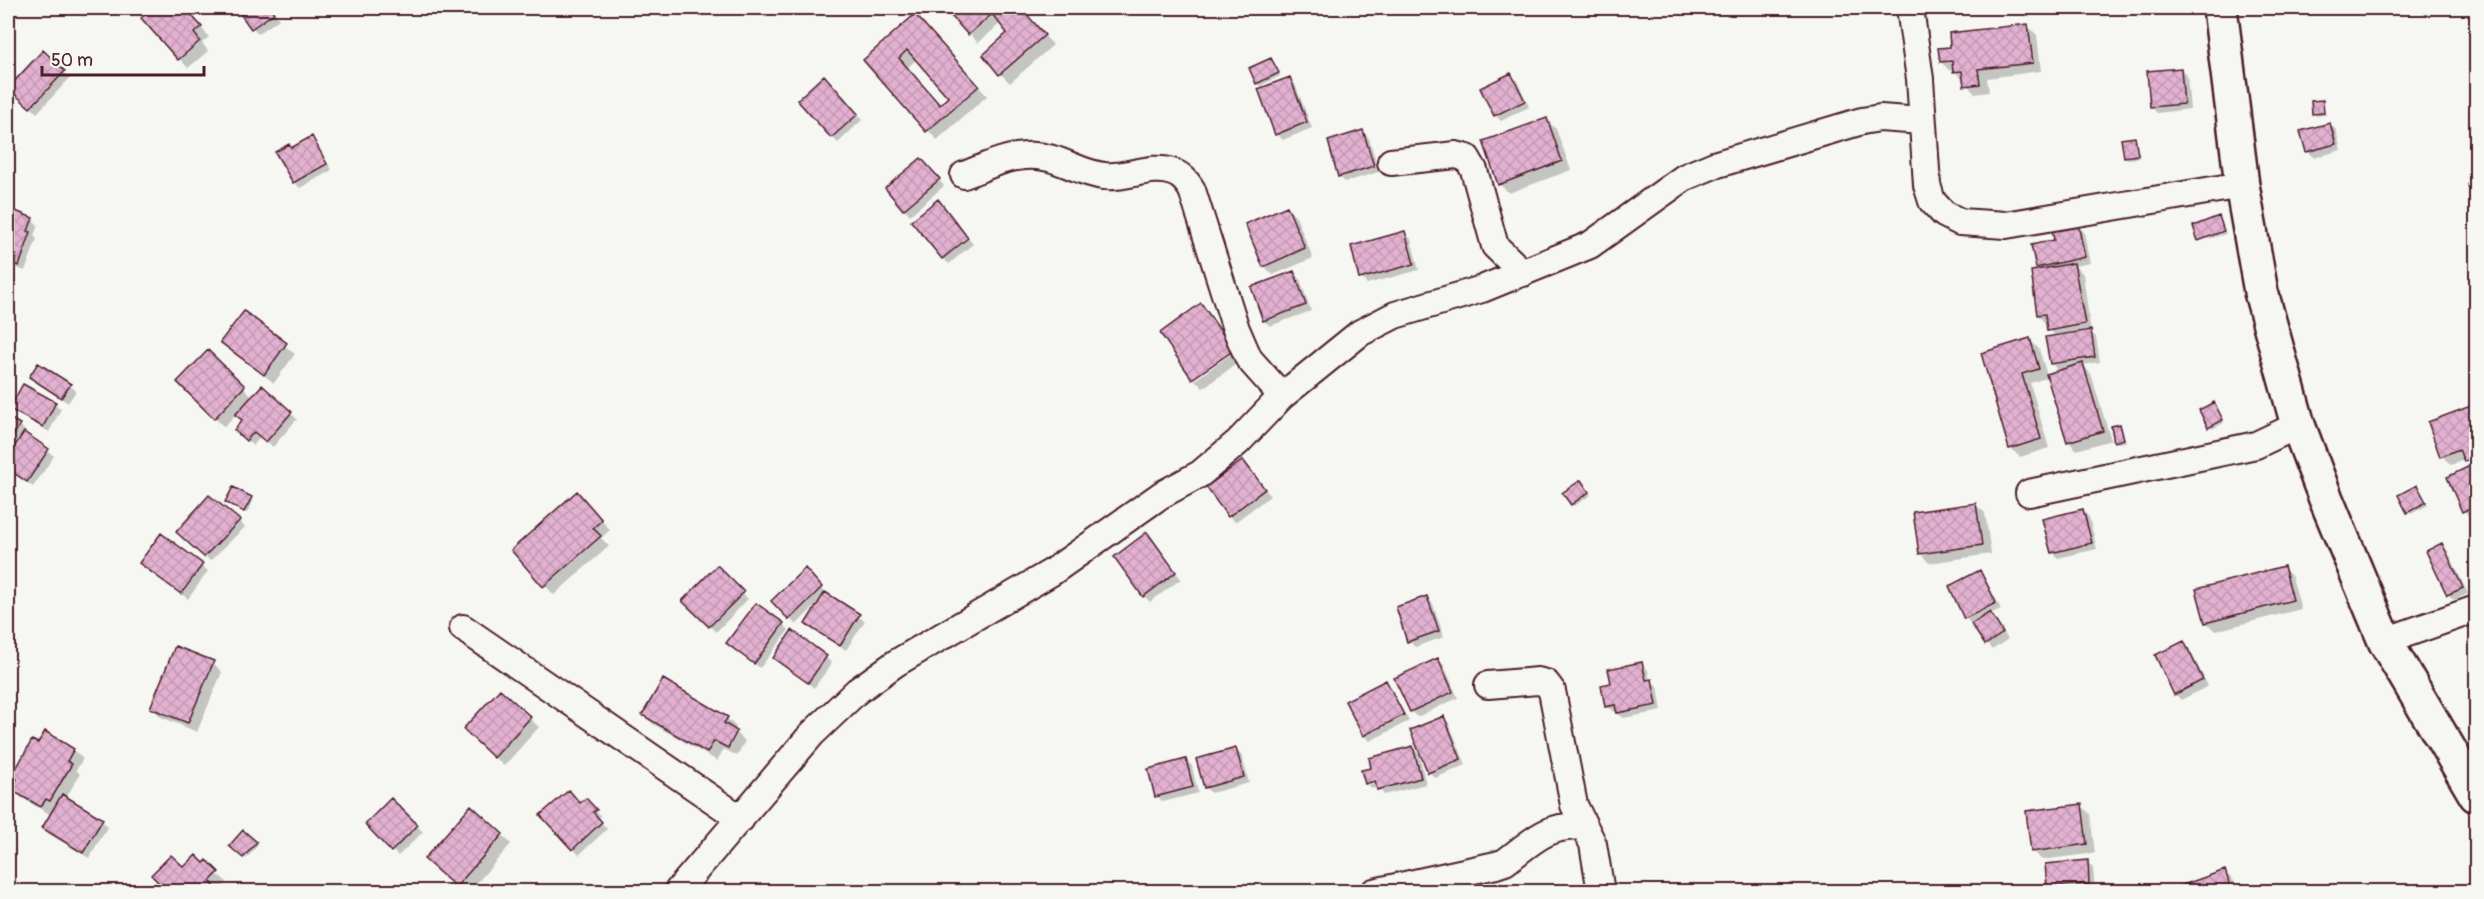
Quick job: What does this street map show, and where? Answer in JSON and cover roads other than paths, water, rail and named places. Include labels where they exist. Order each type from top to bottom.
[{"type":"main road","points":[[2220,8],[2241,185],[2261,292],[2298,425],[2385,641],[2476,795]]},
{"type":"street","points":[[1910,8],[1920,79],[1927,185],[1932,201],[1944,214],[1960,222],[2006,225],[2241,185]]},
{"type":"street","points":[[677,891],[812,734],[857,691],[896,663],[1052,572],[1161,495],[1200,474],[1238,442],[1282,396],[1360,333],[1395,315],[1482,289],[1590,245],[1685,177],[1714,165],[1862,121],[1892,118],[1922,121]]},
{"type":"street","points":[[1390,162],[1456,155],[1467,158],[1474,170],[1495,246],[1523,273]]},
{"type":"street","points":[[963,175],[1005,160],[1025,156],[1058,159],[1102,176],[1119,177],[1161,169],[1174,172],[1184,179],[1192,190],[1236,329],[1249,359],[1282,396]]},
{"type":"street","points":[[2029,493],[2256,445],[2298,425]]},
{"type":"street","points":[[2385,641],[2476,609]]},
{"type":"street","points":[[463,628],[741,819]]},
{"type":"street","points":[[1488,685],[1538,681],[1546,683],[1552,691],[1574,805],[1593,844],[1601,891]]},
{"type":"street","points":[[1374,891],[1496,866],[1554,828],[1567,825],[1584,827]]}]
